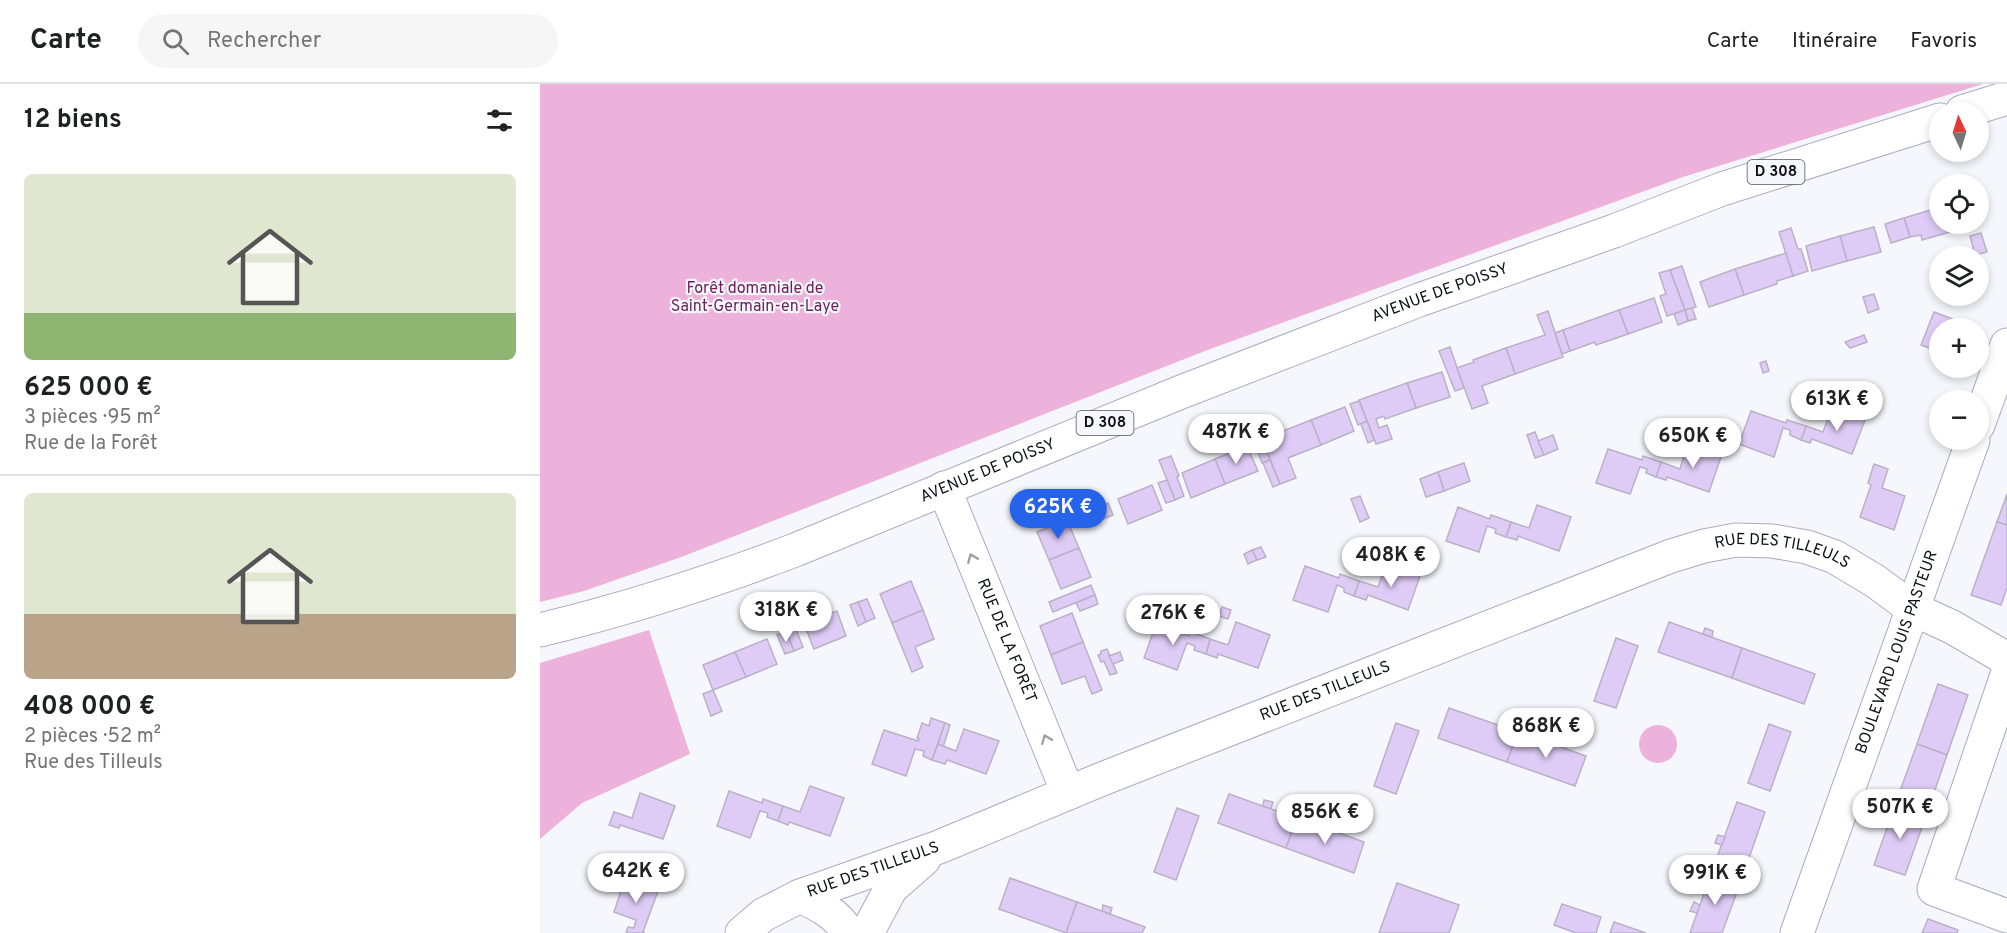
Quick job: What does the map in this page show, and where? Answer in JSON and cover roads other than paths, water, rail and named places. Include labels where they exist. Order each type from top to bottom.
[{"type":"street","points":[[1989,104],[2007,98]]},
{"type":"street","points":[[1989,126],[2007,121]]},
{"type":"street","name":"AVENUE DE POISSY","points":[[596,617],[736,573],[1181,392],[1408,304],[1614,231],[1722,189],[1929,123]]},
{"type":"street","name":"AVENUE DE POISSY","points":[[1614,231],[1795,183],[1929,144]]},
{"type":"street","points":[[1989,395],[2007,345]]},
{"type":"street","name":"BOULEVARD LOUIS PASTEUR","points":[[1797,933],[1969,450]]},
{"type":"street","name":"RUE DE LA FORÊT","points":[[944,488],[1068,793]]},
{"type":"street","name":"RUE DES TILLEULS","points":[[742,933],[763,915],[800,896],[939,847],[1068,793],[1671,556],[1704,546],[1736,540],[1772,541],[1807,547],[1835,557],[1875,580],[1913,609],[1952,627],[2007,659]]},
{"type":"street","name":"D 308","points":[[540,630],[596,617]]},
{"type":"street","name":"D 308","points":[[540,639],[596,617]]},
{"type":"street","points":[[2002,933],[2007,917],[1934,889],[2007,675]]},
{"type":"street","points":[[867,933],[891,888],[939,847]]},
{"type":"street","points":[[800,896],[822,906],[844,926],[848,933]]},
{"type":"park label","name":"Forêt domaniale de Saint-Germain-en-Laye","points":[[755,298]]}]
